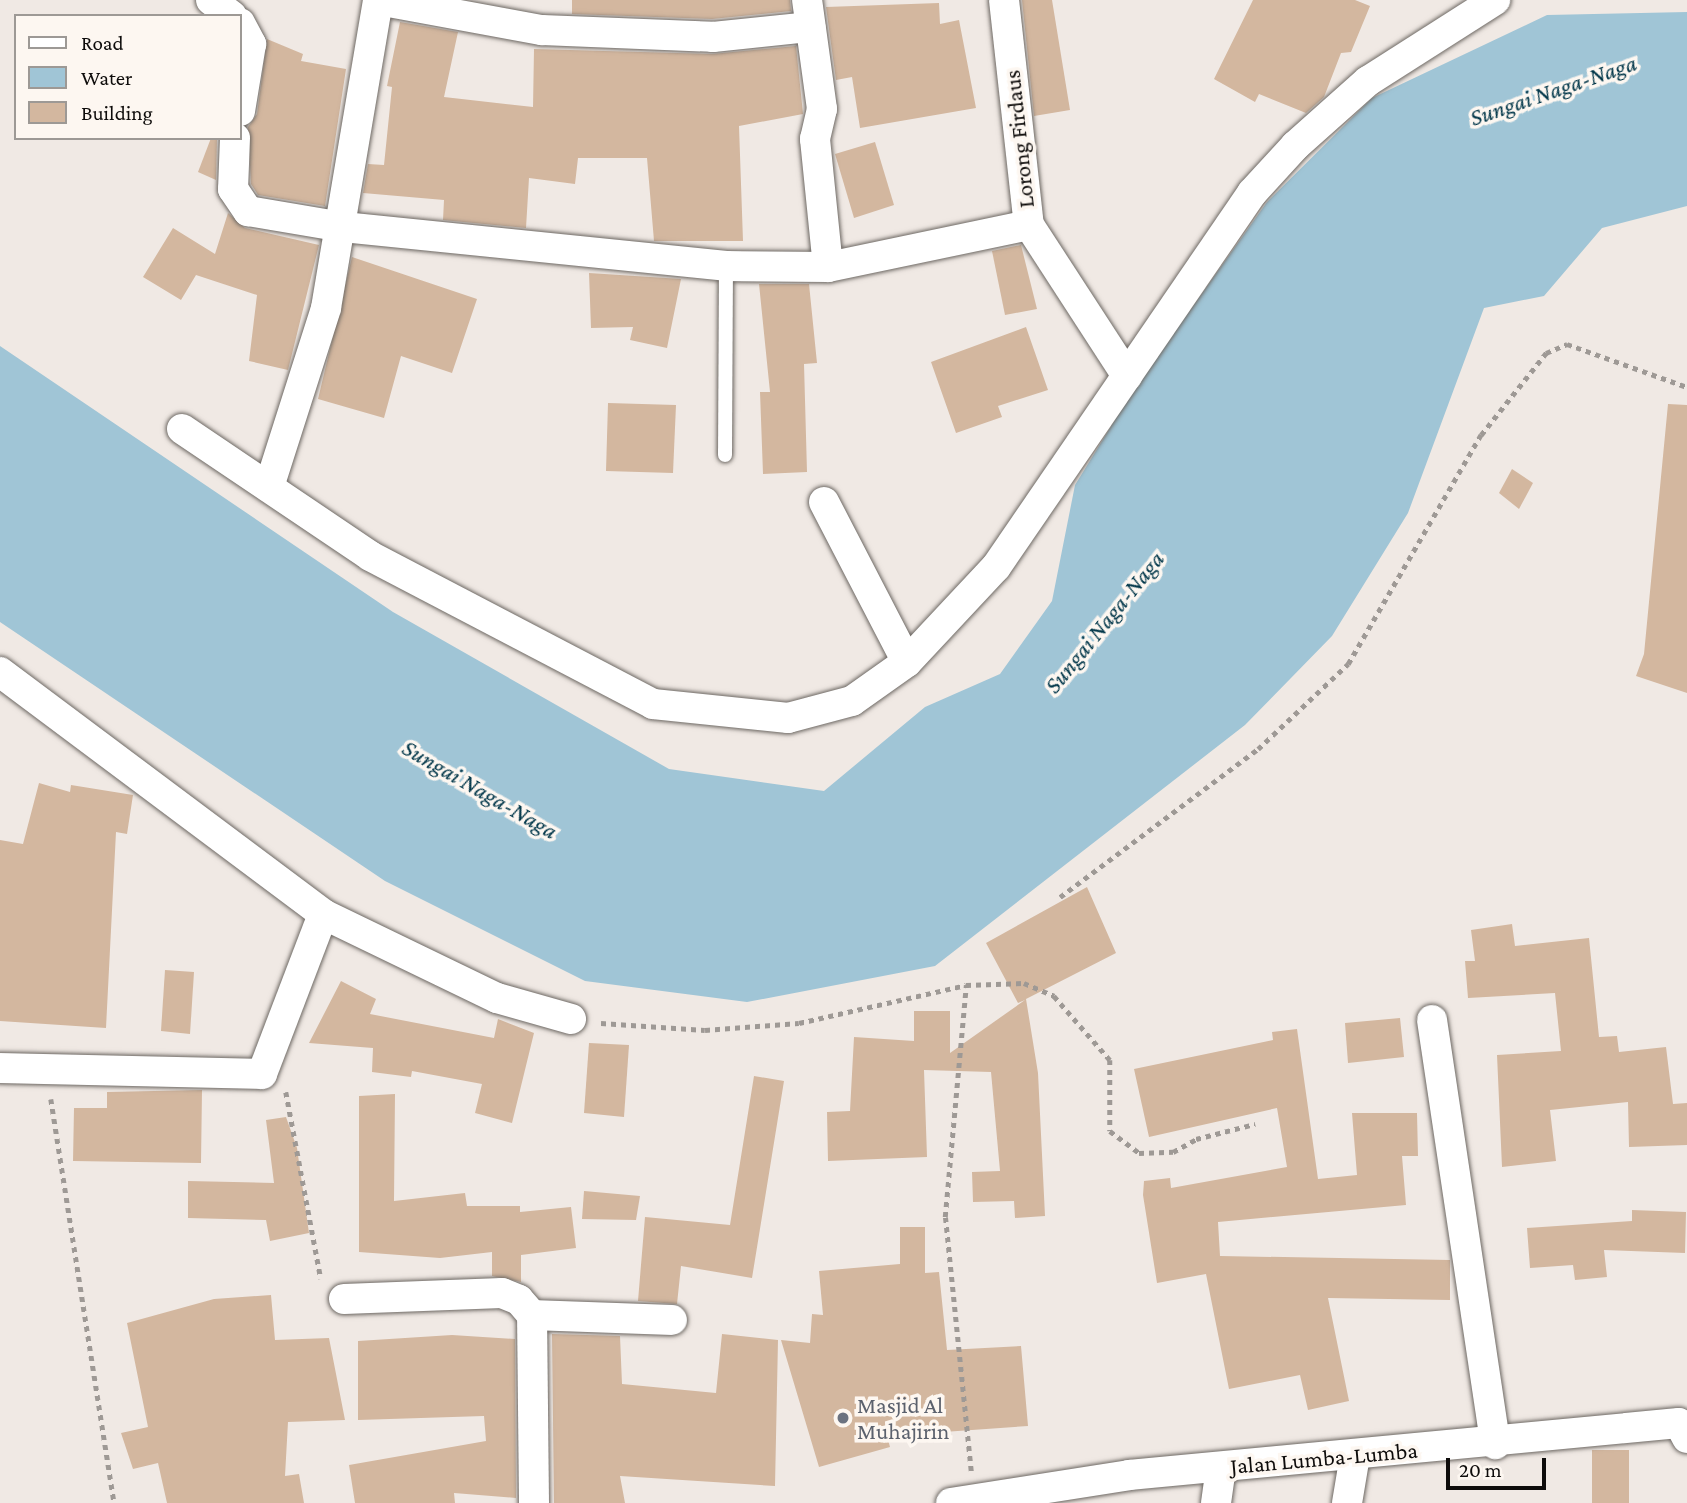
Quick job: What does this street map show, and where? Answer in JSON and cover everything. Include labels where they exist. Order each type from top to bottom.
[{"type":"street","points":[[211,0],[229,14]]},
{"type":"street","points":[[269,487],[326,308],[343,227],[378,0],[555,30],[713,37],[808,13],[822,109],[815,139],[828,267]]},
{"type":"street","name":"Lorong Firdaus","points":[[1004,0],[1029,225],[1127,376]]},
{"type":"street","points":[[182,429],[370,556],[653,704],[788,718],[852,701],[907,662],[996,568],[1252,194],[1295,146],[1368,81],[1494,0]]},
{"type":"street","points":[[242,27],[251,44],[242,99]]},
{"type":"street","points":[[235,140],[233,189],[248,211],[343,227],[726,266],[828,267],[1029,225]]},
{"type":"street","points":[[824,502],[907,662]]},
{"type":"street","points":[[0,672],[323,914],[496,998],[571,1019]]},
{"type":"street","points":[[0,1068],[262,1074],[323,914]]},
{"type":"street","points":[[1432,1020],[1494,1444]]},
{"type":"street","points":[[344,1299],[502,1293],[519,1300],[532,1315],[534,1503]]},
{"type":"street","points":[[532,1315],[672,1320]]},
{"type":"street","name":"Jalan Lumba-Lumba","points":[[963,1501],[1221,1468],[1684,1426]]},
{"type":"street","points":[[1347,1503],[1355,1455]]},
{"type":"street","points":[[1216,1503],[1221,1468]]},
{"type":"lane","points":[[725,455],[726,266]]},
{"type":"path","points":[[1060,897],[1258,749],[1348,664],[1481,435],[1546,353],[1567,344],[1687,387]]},
{"type":"path","points":[[571,1019],[705,1031],[799,1023],[966,985],[1024,983],[1054,996],[1110,1060],[1110,1131],[1139,1153],[1173,1152],[1196,1139],[1255,1124]]},
{"type":"path","points":[[963,1501],[945,1217],[966,985]]},
{"type":"path","points":[[46,1070],[114,1503]]},
{"type":"path","points":[[262,1074],[280,1084],[290,1101],[324,1293],[344,1299]]},
{"type":"water","name":"Sungai Naga-Naga","points":[[1687,12],[1687,206],[1602,228],[1544,296],[1484,308],[1408,513],[1332,636],[1245,725],[935,966],[747,1002],[585,981],[385,881],[0,622],[0,346],[393,612],[669,769],[824,791],[925,707],[1000,674],[1052,601],[1075,485],[1134,389],[1267,202],[1372,98],[1547,15]]},
{"type":"building","points":[[572,0],[790,0],[791,11],[712,19],[572,14]]},
{"type":"building","points":[[1022,0],[1052,0],[1070,110],[1034,116]]},
{"type":"building","points":[[1253,0],[1355,0],[1370,6],[1351,52],[1341,53],[1324,97],[1306,113],[1259,94],[1255,102],[1214,79]]},
{"type":"building","points":[[939,3],[940,24],[959,20],[976,108],[860,128],[852,77],[836,80],[826,7]]},
{"type":"building","points":[[400,22],[458,32],[444,97],[533,107],[534,49],[712,54],[796,46],[803,114],[739,126],[743,241],[654,241],[647,158],[578,158],[575,184],[529,178],[526,228],[443,220],[444,200],[363,193],[368,164],[384,165],[392,87],[387,86]]},
{"type":"building","points":[[267,39],[303,54],[301,61],[346,69],[325,206],[258,195],[251,184],[248,127],[257,114]]},
{"type":"building","points":[[210,140],[217,140],[216,180],[198,172]]},
{"type":"building","points":[[875,142],[894,205],[854,218],[835,154]]},
{"type":"building","points":[[228,213],[245,228],[319,245],[288,370],[249,361],[257,295],[196,275],[181,300],[143,277],[173,228],[215,254]]},
{"type":"building","points":[[1021,245],[1037,309],[1005,315],[992,251]]},
{"type":"building","points":[[352,257],[477,299],[452,373],[401,356],[384,418],[318,399]]},
{"type":"building","points":[[589,273],[681,279],[667,348],[630,340],[633,327],[591,328]]},
{"type":"building","points":[[759,284],[809,284],[817,363],[804,364],[807,472],[763,474],[760,392],[770,392]]},
{"type":"building","points":[[1026,327],[1048,390],[998,406],[1002,417],[956,433],[931,362]]},
{"type":"building","points":[[608,403],[676,405],[673,473],[606,471]]},
{"type":"building","points":[[1668,404],[1687,405],[1687,693],[1636,676],[1644,654]]},
{"type":"building","points":[[1512,469],[1533,483],[1519,509],[1499,493]]},
{"type":"building","points":[[39,783],[70,792],[71,785],[133,795],[127,834],[116,832],[106,1028],[0,1021],[0,840],[23,844]]},
{"type":"building","points":[[1087,887],[1116,953],[1026,999],[1038,1073],[1045,1216],[1015,1218],[1014,1201],[973,1202],[972,1172],[1000,1171],[991,1072],[924,1070],[927,1157],[828,1161],[827,1112],[850,1111],[854,1037],[914,1041],[914,1011],[950,1011],[950,1053],[1025,1000],[1018,1003],[986,943]]},
{"type":"building","points":[[1512,924],[1515,946],[1589,938],[1599,1037],[1617,1036],[1619,1052],[1666,1047],[1673,1104],[1687,1103],[1687,1145],[1629,1147],[1628,1102],[1550,1110],[1556,1161],[1502,1167],[1497,1055],[1561,1051],[1555,993],[1468,998],[1465,961],[1475,961],[1471,930]]},
{"type":"building","points":[[165,970],[194,972],[190,1034],[161,1031]]},
{"type":"building","points":[[341,981],[376,999],[370,1014],[494,1038],[498,1019],[534,1033],[512,1123],[475,1113],[482,1084],[412,1071],[411,1077],[372,1072],[373,1048],[309,1043]]},
{"type":"building","points":[[1400,1018],[1404,1057],[1348,1063],[1345,1023]]},
{"type":"building","points":[[1297,1029],[1318,1179],[1357,1175],[1352,1113],[1417,1113],[1418,1156],[1402,1156],[1406,1205],[1218,1222],[1220,1256],[1450,1260],[1450,1300],[1328,1298],[1349,1401],[1308,1410],[1300,1375],[1229,1389],[1206,1274],[1157,1283],[1143,1195],[1144,1181],[1170,1178],[1171,1188],[1287,1167],[1277,1108],[1149,1137],[1134,1069],[1273,1040],[1272,1032]]},
{"type":"building","points":[[589,1043],[629,1045],[624,1117],[584,1113]]},
{"type":"building","points":[[754,1076],[784,1081],[752,1278],[681,1266],[677,1304],[638,1301],[645,1217],[730,1225]]},
{"type":"building","points":[[202,1090],[201,1163],[73,1161],[74,1108],[107,1108],[107,1092]]},
{"type":"building","points":[[395,1094],[394,1201],[465,1193],[467,1206],[520,1206],[520,1212],[571,1207],[576,1248],[521,1255],[521,1282],[492,1276],[492,1252],[440,1258],[359,1252],[359,1096]]},
{"type":"building","points":[[286,1117],[297,1148],[309,1233],[270,1241],[266,1220],[188,1218],[188,1181],[274,1183],[266,1120]]},
{"type":"building","points":[[584,1191],[640,1196],[636,1220],[582,1219]]},
{"type":"building","points":[[1632,1210],[1686,1212],[1685,1253],[1604,1250],[1607,1277],[1575,1280],[1573,1265],[1530,1268],[1527,1228],[1632,1221]]},
{"type":"building","points":[[900,1227],[925,1227],[925,1273],[939,1272],[947,1350],[1021,1346],[1028,1426],[887,1436],[890,1447],[819,1467],[781,1340],[810,1343],[812,1314],[823,1315],[819,1271],[900,1264]]},
{"type":"building","points":[[271,1295],[275,1340],[329,1338],[345,1420],[288,1422],[285,1476],[299,1474],[304,1503],[167,1503],[158,1463],[133,1469],[121,1433],[148,1427],[127,1323],[214,1299]]},
{"type":"building","points":[[552,1334],[620,1336],[622,1384],[716,1393],[722,1334],[778,1340],[775,1486],[620,1476],[625,1503],[554,1503]]},
{"type":"building","points":[[452,1335],[515,1339],[516,1498],[454,1493],[455,1503],[355,1503],[349,1465],[486,1441],[484,1416],[358,1420],[358,1341]]},
{"type":"building","points":[[1592,1450],[1629,1450],[1629,1503],[1592,1503]]},
{"type":"place","name":"Masjid Al Muhajirin","points":[[843,1418]]}]
